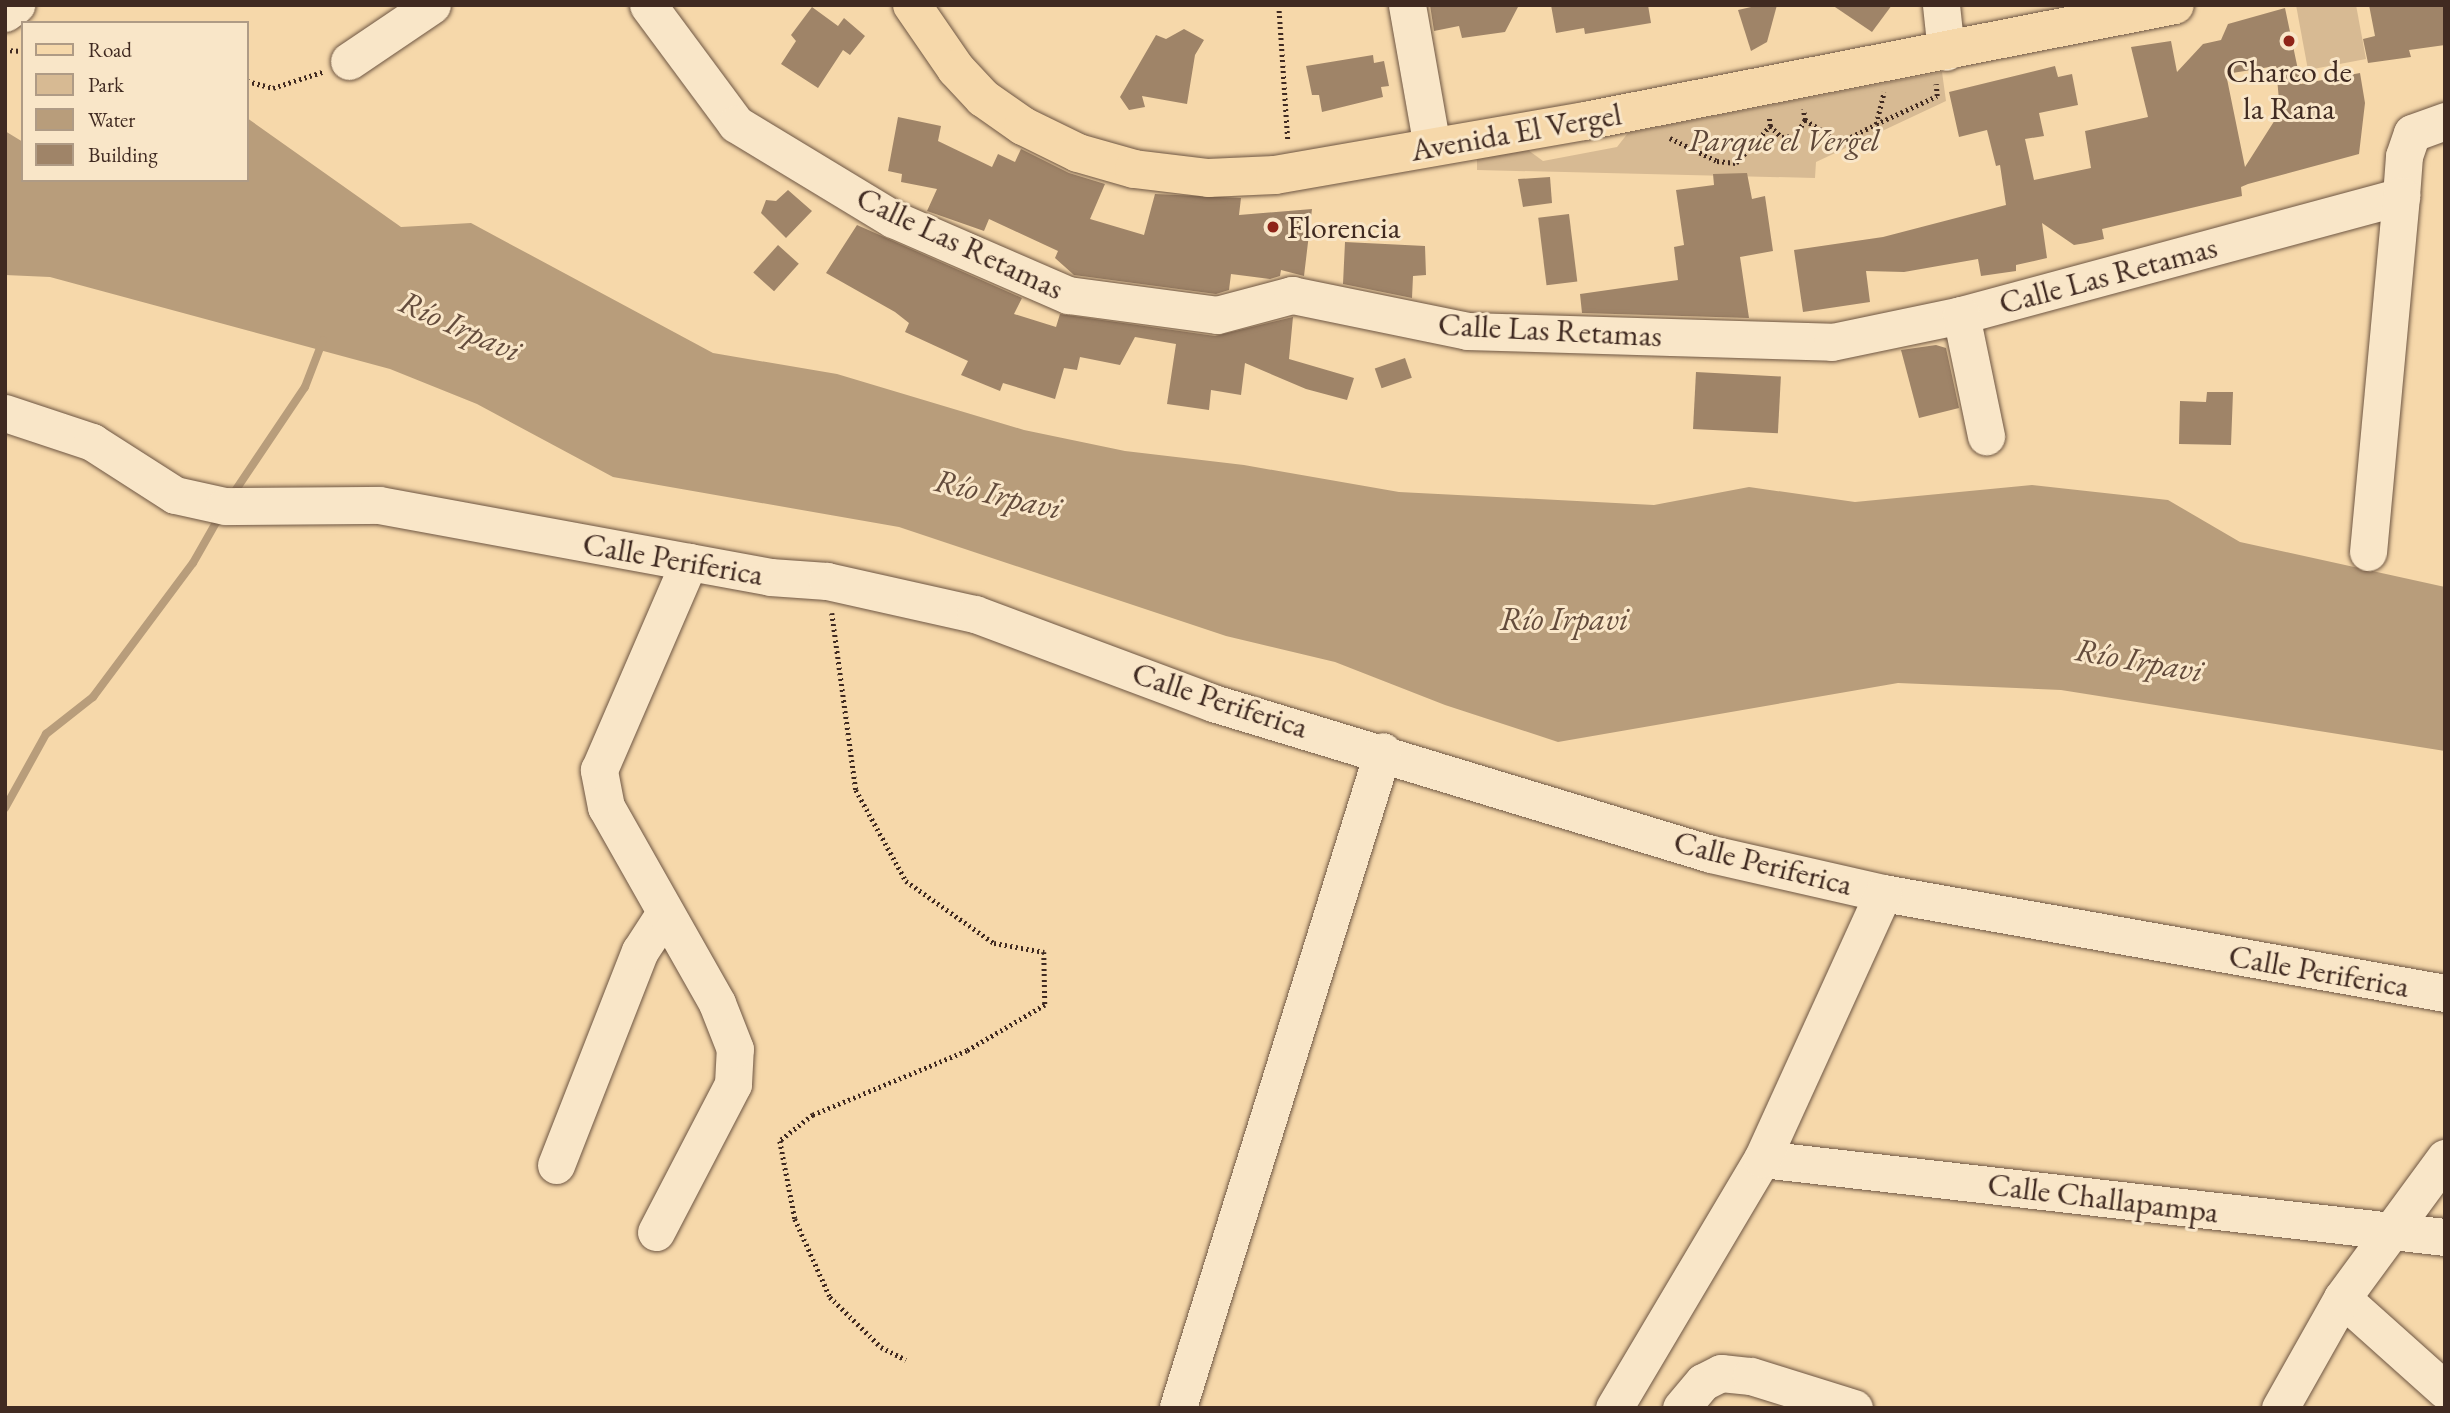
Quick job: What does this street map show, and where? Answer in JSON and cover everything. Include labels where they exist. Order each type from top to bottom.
[{"type":"main road","name":"Avenida El Vergel","points":[[912,5],[956,69],[983,98],[1050,141],[1134,169],[1208,178],[1275,175],[1941,65],[2175,5]]},
{"type":"street","points":[[5,13],[16,5]]},
{"type":"street","points":[[349,61],[432,5]]},
{"type":"street","name":"Calle Las Retamas","points":[[648,5],[736,124],[893,219],[1068,295],[1217,315],[1292,295],[1467,331],[1832,342],[1961,315],[2401,196]]},
{"type":"street","points":[[1407,5],[1432,147]]},
{"type":"street","points":[[1941,5],[1941,65]]},
{"type":"street","points":[[2368,552],[2404,156],[2412,133],[2445,121]]},
{"type":"street","points":[[1961,315],[1986,436]]},
{"type":"street","name":"Calle Periferica","points":[[5,413],[92,442],[175,495],[225,506],[379,505],[770,577],[827,581],[975,614],[1213,702],[1383,751],[1711,854],[1883,893],[2445,993]]},
{"type":"street","points":[[656,1233],[733,1084],[735,1049],[717,1003],[664,914],[606,807],[599,770],[689,562]]},
{"type":"street","points":[[1178,1407],[1383,751]]},
{"type":"street","points":[[1614,1408],[1762,1159],[1883,893]]},
{"type":"street","points":[[556,1165],[640,951],[664,914]]},
{"type":"street","points":[[2280,1408],[2342,1298],[2394,1232],[2445,1158]]},
{"type":"street","name":"Calle Challapampa","points":[[1762,1159],[2445,1237]]},
{"type":"street","points":[[2342,1298],[2445,1390]]},
{"type":"street","points":[[1681,1408],[1703,1382],[1721,1373],[1751,1376],[1854,1408]]},
{"type":"path","points":[[1279,5],[1288,142],[1280,144]]},
{"type":"path","points":[[248,81],[273,89],[349,61]]},
{"type":"path","points":[[1805,120],[1841,142],[1937,96],[1941,65]]},
{"type":"path","points":[[1876,124],[1885,88]]},
{"type":"path","points":[[1768,110],[1770,126],[1782,137],[1795,136],[1805,120],[1802,104]]},
{"type":"path","points":[[1657,132],[1717,161],[1736,163],[1770,126]]},
{"type":"path","points":[[827,581],[856,790],[906,881],[994,943],[1044,952],[1045,1005],[967,1051],[813,1115],[780,1142],[795,1219],[830,1297],[881,1347],[906,1360]]},
{"type":"green space","points":[[2296,5],[2356,5],[2366,59],[2308,70]]},
{"type":"green space","name":"Parque el Vergel","points":[[1942,72],[1946,101],[1816,162],[1815,178],[1477,170],[1477,159],[1528,150],[1543,161],[1617,147],[1628,133]]},
{"type":"water","name":"Río Irpavi","points":[[248,119],[401,227],[471,223],[713,353],[837,374],[1024,430],[1125,451],[1244,465],[1399,492],[1654,505],[1749,487],[1855,502],[2032,485],[2168,500],[2240,542],[2445,587],[2445,751],[2061,690],[1898,683],[1558,742],[1445,705],[1335,662],[1226,636],[899,527],[613,477],[477,404],[390,369],[50,277],[5,275],[5,131],[21,141],[21,182],[248,182]]},
{"type":"building","points":[[1430,5],[1519,5],[1505,32],[1462,38],[1459,26],[1434,31]]},
{"type":"building","points":[[1551,5],[1648,5],[1651,23],[1585,34],[1584,28],[1556,33]]},
{"type":"building","points":[[1760,5],[1777,5],[1767,42],[1751,51],[1738,10]]},
{"type":"building","points":[[1832,5],[1892,5],[1872,32]]},
{"type":"building","points":[[2369,5],[2445,5],[2445,45],[2409,50],[2411,57],[2368,63],[2363,39],[2375,36]]},
{"type":"building","points":[[812,7],[838,26],[844,18],[865,36],[850,55],[843,50],[818,88],[781,64],[796,41],[791,35]]},
{"type":"building","points":[[2285,8],[2301,84],[2360,73],[2365,103],[2359,154],[2248,184],[2241,187],[2242,196],[2102,229],[2104,239],[2086,243],[2074,245],[2042,223],[2047,258],[2016,265],[2016,271],[1981,276],[1978,259],[1904,272],[1866,271],[1870,302],[1803,312],[1794,250],[1883,237],[2006,205],[2000,165],[1996,166],[1987,130],[1959,137],[1949,92],[2055,66],[2058,77],[2072,74],[2078,105],[2039,113],[2044,136],[2025,139],[2034,180],[2091,168],[2085,131],[2148,117],[2131,47],[2171,41],[2177,72],[2203,44],[2221,40],[2228,24]],"holes":[[[2276,66],[2280,112],[2245,167],[2226,74]]]},
{"type":"building","points":[[1184,29],[1204,40],[1195,55],[1187,104],[1142,96],[1145,107],[1129,110],[1120,97],[1156,35],[1166,39]]},
{"type":"building","points":[[1373,55],[1374,63],[1384,61],[1389,86],[1381,87],[1383,97],[1322,112],[1319,95],[1312,95],[1306,66]]},
{"type":"building","points":[[898,117],[941,126],[938,141],[992,167],[998,154],[1015,162],[1021,149],[1069,173],[1105,184],[1090,219],[1144,235],[1155,194],[1241,198],[1239,215],[1312,209],[1304,276],[1281,270],[1280,276],[1270,279],[1231,274],[1229,290],[1216,294],[1074,275],[1055,258],[1058,251],[989,219],[984,231],[927,211],[937,189],[901,182],[902,174],[888,171]]},
{"type":"building","points":[[1747,173],[1752,199],[1765,196],[1773,251],[1740,257],[1749,318],[1582,313],[1580,294],[1678,280],[1674,247],[1684,245],[1676,190],[1714,185],[1713,174]]},
{"type":"building","points":[[1550,177],[1552,203],[1523,207],[1518,179]]},
{"type":"building","points":[[788,190],[812,211],[786,238],[761,213],[766,200],[776,201]]},
{"type":"building","points":[[1569,214],[1577,281],[1547,285],[1538,218]]},
{"type":"building","points":[[857,225],[1022,298],[1014,314],[1056,327],[1060,314],[1215,336],[1293,317],[1289,359],[1354,378],[1347,400],[1306,389],[1245,363],[1241,395],[1211,390],[1209,410],[1167,404],[1176,344],[1135,337],[1120,365],[1080,357],[1077,370],[1064,368],[1055,399],[1003,383],[1000,391],[961,375],[968,361],[905,332],[909,323],[895,312],[826,273]]},
{"type":"building","points":[[1345,242],[1425,246],[1426,275],[1413,276],[1412,298],[1343,284]]},
{"type":"building","points":[[778,245],[799,264],[774,291],[753,272]]},
{"type":"building","points":[[1936,345],[1946,348],[1959,408],[1919,418],[1901,350]]},
{"type":"building","points":[[1405,358],[1412,378],[1382,388],[1375,368]]},
{"type":"building","points":[[1696,372],[1781,376],[1778,433],[1693,429]]},
{"type":"building","points":[[2207,392],[2233,392],[2231,445],[2179,444],[2180,401],[2206,402]]},
{"type":"waterway","points":[[233,494],[305,387],[323,340]]},
{"type":"waterway","points":[[5,808],[46,734],[93,697],[193,563],[221,514]]},
{"type":"place","name":"Charco de la Rana","points":[[2289,41]]},
{"type":"place","name":"Florencia","points":[[1273,227]]}]
